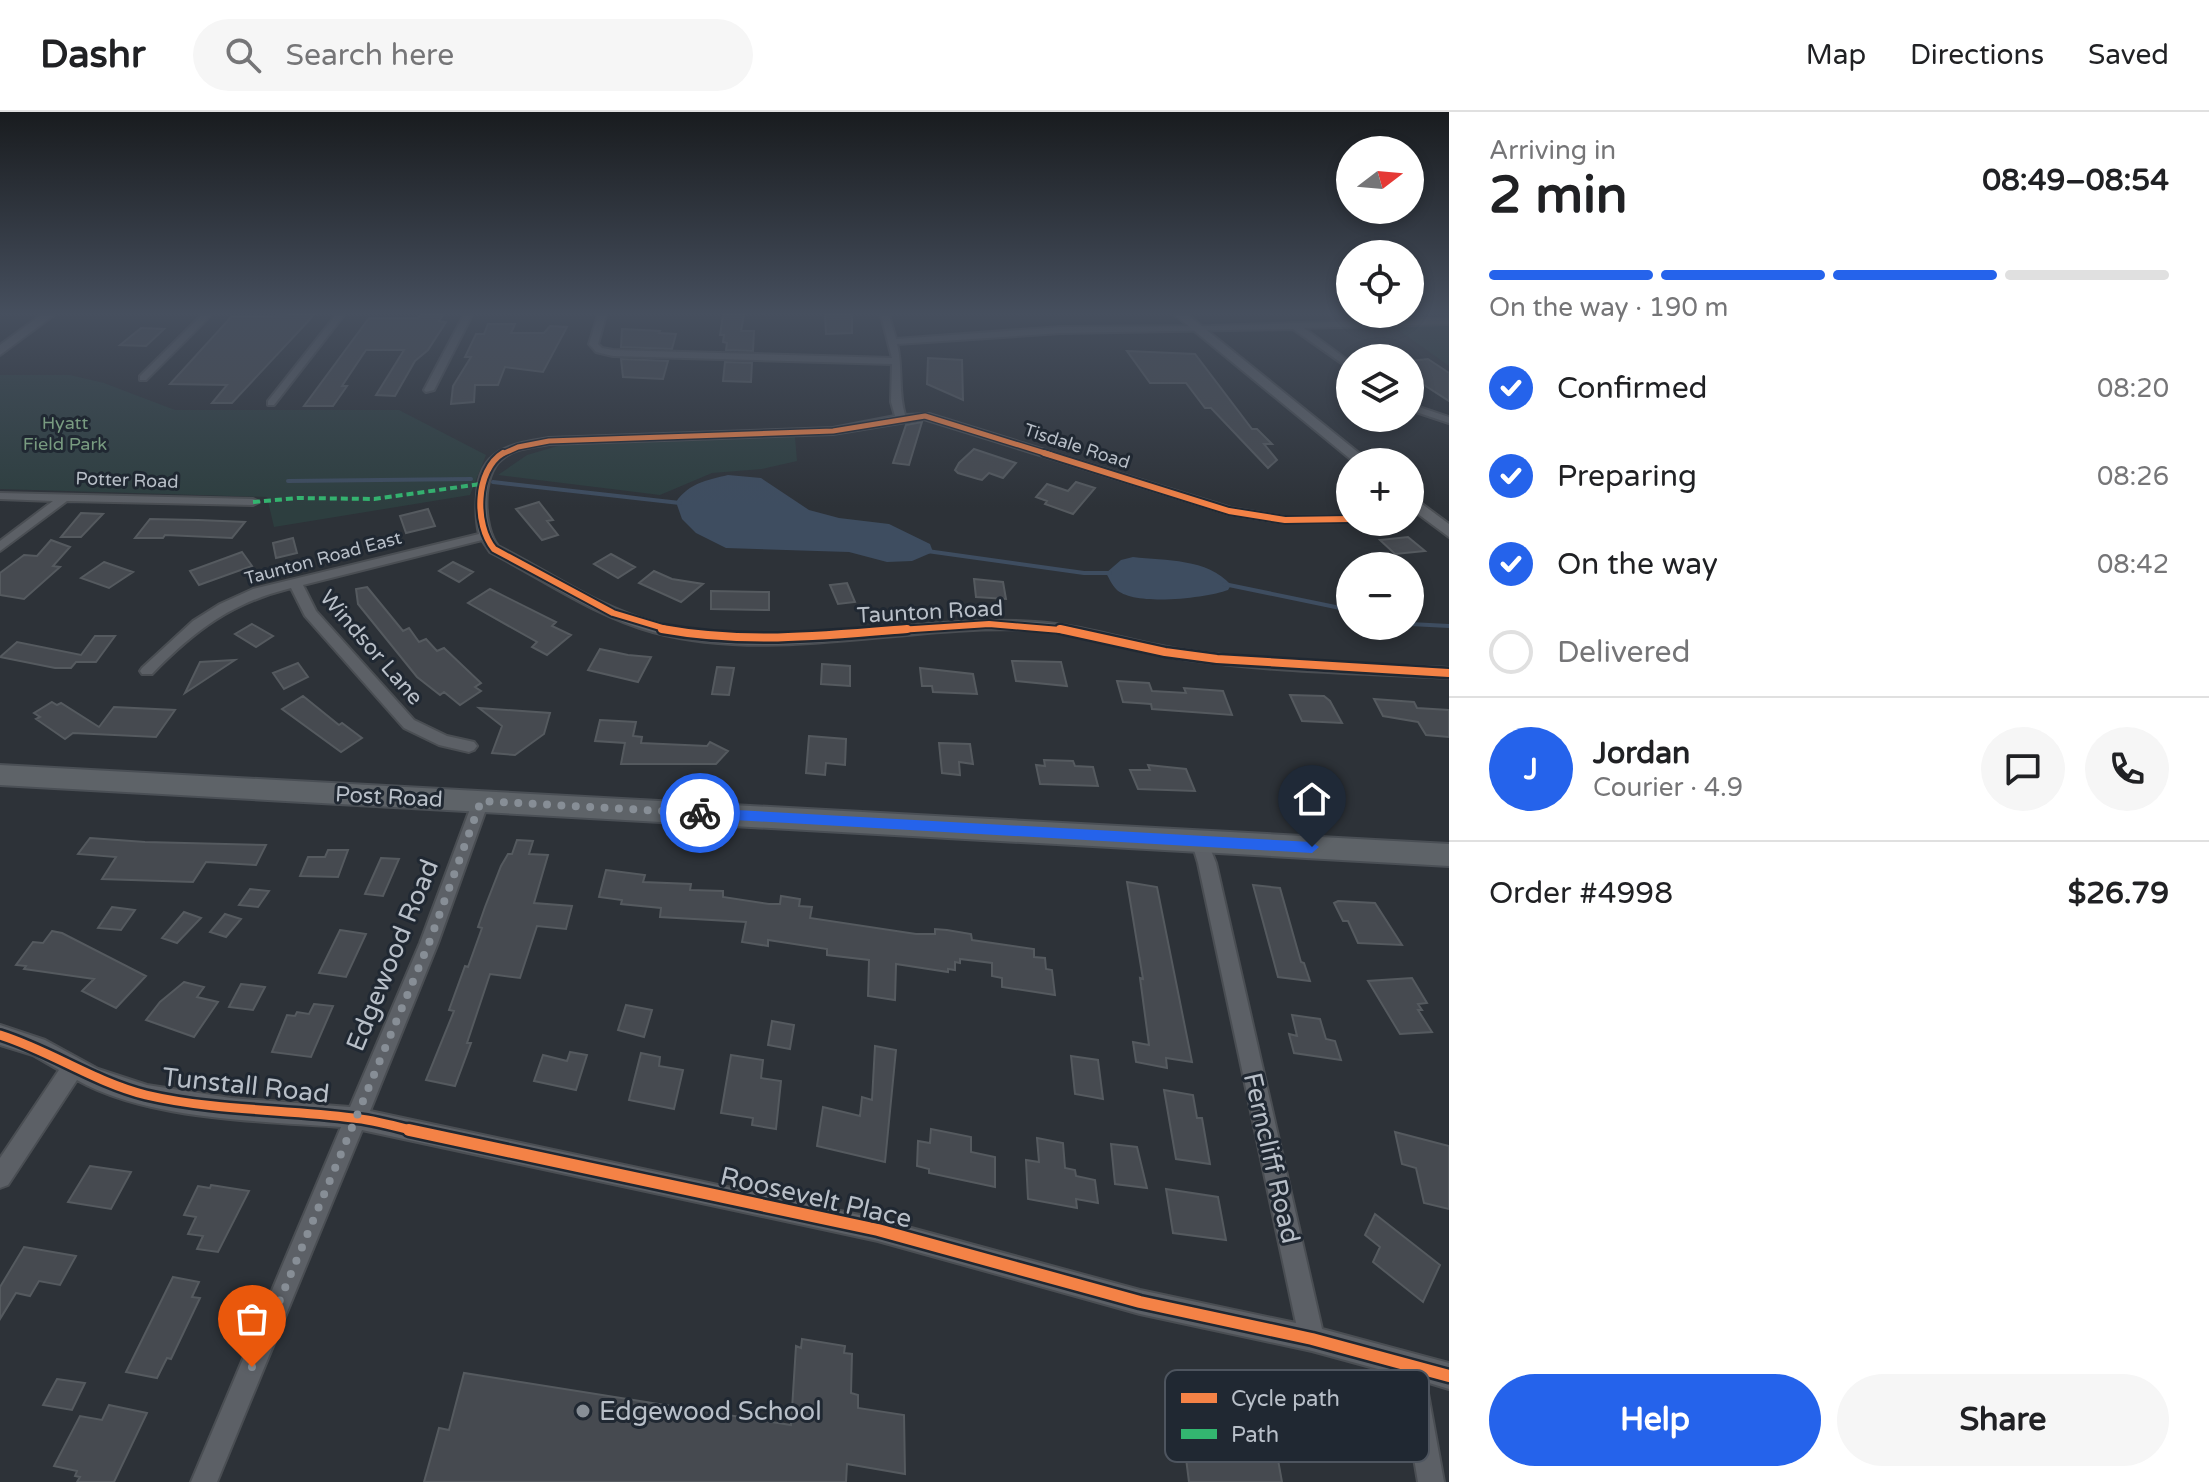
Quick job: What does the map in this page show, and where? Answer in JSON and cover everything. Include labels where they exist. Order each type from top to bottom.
[{"type":"main road","points":[[1260,379],[1346,448]]},
{"type":"main road","points":[[1424,514],[1449,532]]},
{"type":"main road","name":"Post Road","points":[[0,775],[1449,855]]},
{"type":"street","points":[[271,403],[290,379]]},
{"type":"street","points":[[429,390],[435,379]]},
{"type":"street","points":[[897,379],[896,402],[901,418]]},
{"type":"street","points":[[1424,412],[1449,420]]},
{"type":"street","name":"Tisdale Road","points":[[484,536],[481,484],[484,471],[498,456],[526,445],[579,440],[833,431],[925,416],[1229,511],[1285,520],[1336,519]]},
{"type":"street","name":"Potter Road","points":[[0,496],[253,502]]},
{"type":"street","points":[[0,547],[66,496]]},
{"type":"street","name":"Taunton Road East","points":[[147,671],[181,636],[219,607],[295,582],[484,536]]},
{"type":"street","name":"Taunton Road","points":[[484,536],[494,549],[621,617],[660,629],[711,637],[811,636],[934,625],[1036,626],[1074,631],[1183,655],[1449,673]]},
{"type":"street","name":"Windsor Lane","points":[[295,582],[310,613],[409,724],[444,741],[469,746]]},
{"type":"street","name":"Edgewood Road","points":[[204,1482],[429,943],[481,801]]},
{"type":"street","name":"Ferncliff Road","points":[[1199,840],[1207,863],[1312,1339]]},
{"type":"street","name":"Tunstall Road","points":[[0,1035],[38,1047],[73,1067],[118,1086],[172,1100],[355,1118]]},
{"type":"street","points":[[0,1177],[73,1067]]},
{"type":"street","name":"Roosevelt Place","points":[[355,1118],[878,1230],[1140,1302],[1312,1339]]},
{"type":"street","points":[[1312,1339],[1426,1370]]},
{"type":"street","points":[[1411,1366],[1412,1370]]},
{"type":"street","points":[[1429,1371],[1449,1376]]},
{"type":"street","points":[[1428,1462],[1431,1482]]},
{"type":"green space","name":"Hyatt Field Park","points":[[0,379],[87,379],[175,410],[399,410],[486,455],[470,495],[274,527],[267,497],[0,489]]},
{"type":"green space","points":[[795,437],[797,461],[762,469],[712,473],[660,495],[498,475],[527,455],[561,445]]},
{"type":"water","points":[[728,475],[761,478],[809,510],[839,518],[889,524],[930,544],[933,552],[912,561],[887,562],[849,552],[726,548],[696,533],[682,519],[676,502],[693,486]]},
{"type":"water","points":[[1133,557],[1198,565],[1221,576],[1231,585],[1228,590],[1188,598],[1153,599],[1125,595],[1106,573],[1121,560]]},
{"type":"building","points":[[175,379],[254,379],[232,403],[212,403],[227,385],[170,384]]},
{"type":"building","points":[[324,379],[347,379],[342,386],[347,386],[333,406],[304,406]]},
{"type":"building","points":[[386,379],[405,379],[395,396],[376,395]]},
{"type":"building","points":[[457,379],[500,379],[498,385],[475,385],[474,402],[451,404],[453,386]]},
{"type":"building","points":[[723,379],[751,379],[751,382]]},
{"type":"building","points":[[927,379],[962,379],[963,400],[927,384]]},
{"type":"building","points":[[1147,379],[1214,379],[1252,429],[1257,429],[1272,444],[1264,444],[1277,460],[1268,468],[1211,408],[1205,408],[1186,383],[1150,383]]},
{"type":"building","points":[[1424,379],[1449,379],[1449,401],[1424,385]]},
{"type":"building","points":[[922,422],[909,465],[893,463],[906,425]]},
{"type":"building","points":[[974,449],[1016,463],[1003,478],[989,473],[982,480],[958,473],[955,470],[959,463]]},
{"type":"building","points":[[1076,482],[1095,488],[1073,514],[1045,504],[1047,501],[1036,497],[1047,484],[1068,491]]},
{"type":"building","points":[[539,502],[553,520],[547,521],[558,535],[542,540],[516,509]]},
{"type":"building","points":[[428,509],[435,526],[406,533],[400,516]]},
{"type":"building","points":[[81,513],[103,514],[81,537],[61,537]]},
{"type":"building","points":[[150,519],[245,522],[232,538],[165,535],[163,538],[135,538]]},
{"type":"building","points":[[1408,537],[1425,551],[1393,552],[1380,540]]},
{"type":"building","points":[[293,538],[297,553],[276,558],[273,543]]},
{"type":"building","points":[[51,540],[70,547],[53,566],[60,567],[24,599],[0,595],[0,573],[24,555],[37,556]]},
{"type":"building","points":[[242,552],[252,566],[199,585],[190,571]]},
{"type":"building","points":[[611,554],[635,567],[618,578],[594,564]]},
{"type":"building","points":[[104,562],[133,572],[109,588],[81,578]]},
{"type":"building","points":[[453,562],[473,572],[459,582],[439,571]]},
{"type":"building","points":[[654,571],[672,579],[703,584],[681,602],[639,583]]},
{"type":"building","points":[[974,579],[1003,582],[1006,599],[976,597]]},
{"type":"building","points":[[847,583],[855,602],[838,604],[830,585]]},
{"type":"building","points":[[367,587],[403,631],[409,628],[419,642],[426,639],[437,651],[444,648],[481,683],[475,687],[481,691],[460,705],[444,692],[440,695],[417,677],[358,604],[356,589]]},
{"type":"building","points":[[490,589],[556,622],[552,626],[571,635],[547,655],[532,647],[537,642],[468,603]]},
{"type":"building","points":[[711,591],[769,592],[769,610],[711,609]]},
{"type":"building","points":[[252,624],[273,636],[256,647],[235,634]]},
{"type":"building","points":[[95,636],[115,636],[96,662],[76,662],[71,668],[55,668],[0,657],[17,642],[81,655]]},
{"type":"building","points":[[600,649],[651,657],[638,682],[588,670]]},
{"type":"building","points":[[235,660],[185,693],[200,662]]},
{"type":"building","points":[[1012,661],[1061,662],[1067,686],[1016,681]]},
{"type":"building","points":[[298,663],[308,677],[284,689],[273,673]]},
{"type":"building","points":[[822,664],[850,666],[850,686],[821,684]]},
{"type":"building","points":[[717,667],[734,668],[729,695],[712,694]]},
{"type":"building","points":[[920,668],[973,674],[977,694],[933,692],[932,686],[922,686]]},
{"type":"building","points":[[1117,681],[1149,683],[1152,691],[1186,693],[1184,688],[1223,691],[1232,715],[1152,709],[1151,704],[1123,702]]},
{"type":"building","points":[[1290,695],[1324,696],[1342,723],[1302,721]]},
{"type":"building","points":[[303,696],[339,725],[342,723],[362,738],[341,752],[282,709]]},
{"type":"building","points":[[1374,699],[1414,702],[1417,708],[1449,710],[1449,737],[1426,735],[1418,722],[1383,716]]},
{"type":"building","points":[[52,702],[57,705],[61,703],[99,727],[114,707],[175,710],[156,737],[73,733],[65,739],[36,719],[40,717],[34,713]]},
{"type":"building","points":[[479,708],[550,713],[544,734],[515,755],[492,753],[502,726]]},
{"type":"building","points":[[600,720],[636,722],[633,736],[642,737],[641,743],[707,746],[710,742],[728,751],[716,764],[621,764],[625,743],[595,741]]},
{"type":"building","points":[[809,736],[846,739],[845,765],[826,763],[825,775],[806,773]]},
{"type":"building","points":[[939,743],[970,744],[973,764],[959,762],[960,775],[942,773]]},
{"type":"building","points":[[1044,760],[1073,761],[1075,766],[1093,767],[1098,786],[1040,784],[1036,765],[1045,766]]},
{"type":"building","points":[[1148,765],[1186,769],[1195,791],[1138,789],[1130,770],[1150,770]]},
{"type":"building","points":[[90,838],[266,845],[256,865],[206,862],[193,882],[102,879],[116,857],[78,854]]},
{"type":"building","points":[[517,840],[533,841],[529,854],[548,855],[534,903],[572,906],[566,929],[537,926],[520,978],[490,974],[467,1043],[471,1043],[455,1086],[426,1080],[454,1011],[449,1010],[482,928],[478,927],[485,907],[501,866],[508,854],[512,854]]},
{"type":"building","points":[[328,850],[348,850],[338,877],[300,876],[308,857],[325,857]]},
{"type":"building","points":[[381,858],[399,859],[383,896],[365,894]]},
{"type":"building","points":[[606,870],[645,875],[643,882],[691,884],[690,890],[723,891],[723,897],[769,904],[780,904],[781,896],[800,899],[799,906],[812,907],[810,918],[916,934],[935,934],[935,929],[947,930],[971,934],[972,940],[1034,949],[1034,957],[1045,958],[1046,969],[1052,970],[1055,995],[1002,987],[1002,978],[992,976],[992,963],[960,959],[960,963],[955,962],[955,970],[948,969],[948,972],[896,964],[895,1000],[868,996],[869,960],[827,955],[827,949],[768,940],[768,946],[742,942],[746,922],[660,917],[661,908],[621,904],[622,900],[599,897]]},
{"type":"building","points":[[1127,882],[1157,887],[1192,1062],[1166,1058],[1167,1068],[1136,1062],[1133,1042],[1149,1045],[1140,978],[1143,979]]},
{"type":"building","points":[[1253,885],[1280,888],[1301,962],[1310,981],[1278,977]]},
{"type":"building","points":[[250,889],[269,891],[258,907],[239,905]]},
{"type":"building","points":[[1334,903],[1375,903],[1402,945],[1358,943],[1348,921],[1343,921]]},
{"type":"building","points":[[112,907],[135,910],[121,930],[98,928]]},
{"type":"building","points":[[184,912],[201,918],[177,943],[162,938]]},
{"type":"building","points":[[225,914],[241,919],[226,937],[210,932]]},
{"type":"building","points":[[340,930],[366,934],[346,977],[319,973]]},
{"type":"building","points":[[52,931],[62,933],[146,976],[116,1008],[82,991],[94,979],[24,969],[26,966],[16,965],[33,942],[43,943]]},
{"type":"building","points":[[1412,978],[1427,1003],[1418,1004],[1422,1010],[1418,1010],[1432,1032],[1400,1034],[1368,981]]},
{"type":"building","points":[[184,982],[204,987],[197,997],[218,1002],[194,1037],[146,1020],[160,1002]]},
{"type":"building","points":[[241,984],[265,987],[253,1010],[229,1007]]},
{"type":"building","points":[[314,1004],[333,1006],[311,1057],[272,1052],[287,1015],[295,1016],[297,1012],[309,1014]]},
{"type":"building","points":[[626,1005],[652,1010],[644,1037],[618,1030]]},
{"type":"building","points":[[1292,1015],[1320,1019],[1326,1039],[1335,1041],[1341,1060],[1294,1053],[1289,1034],[1297,1036]]},
{"type":"building","points":[[772,1021],[794,1025],[790,1049],[768,1045]]},
{"type":"building","points":[[875,1046],[896,1050],[885,1162],[817,1146],[823,1107],[860,1116],[862,1097],[872,1100]]},
{"type":"building","points":[[570,1052],[587,1055],[576,1090],[534,1081],[543,1055],[567,1061]]},
{"type":"building","points":[[641,1053],[660,1057],[659,1066],[683,1070],[674,1109],[629,1100]]},
{"type":"building","points":[[731,1055],[763,1060],[761,1078],[781,1081],[776,1129],[752,1125],[753,1118],[721,1113]]},
{"type":"building","points":[[1071,1056],[1098,1060],[1103,1099],[1075,1094]]},
{"type":"building","points":[[1164,1090],[1193,1095],[1197,1118],[1202,1118],[1210,1164],[1176,1159]]},
{"type":"building","points":[[931,1129],[971,1137],[971,1152],[995,1157],[995,1187],[929,1173],[929,1169],[917,1166],[918,1141],[930,1143]]},
{"type":"building","points":[[1395,1132],[1449,1146],[1449,1209],[1424,1203],[1416,1168],[1402,1164]]},
{"type":"building","points":[[1037,1138],[1063,1143],[1065,1168],[1075,1170],[1076,1176],[1095,1180],[1098,1203],[1076,1199],[1077,1208],[1028,1199],[1026,1160],[1039,1162]]},
{"type":"building","points":[[1111,1144],[1137,1147],[1147,1188],[1115,1184]]},
{"type":"building","points":[[90,1166],[131,1172],[111,1209],[68,1202]]},
{"type":"building","points":[[211,1185],[249,1191],[218,1252],[197,1249],[203,1236],[188,1234],[196,1217],[184,1215],[198,1186],[210,1188]]},
{"type":"building","points":[[1166,1189],[1218,1197],[1226,1240],[1173,1233]]},
{"type":"building","points":[[1375,1214],[1440,1265],[1423,1302],[1373,1262],[1380,1247],[1365,1235]]},
{"type":"building","points":[[24,1247],[76,1256],[60,1285],[39,1281],[30,1296],[16,1293],[0,1319],[0,1287]]},
{"type":"building","points":[[173,1277],[199,1282],[192,1297],[200,1298],[171,1359],[167,1358],[157,1378],[126,1372]]},
{"type":"building","name":"Edgewood School","points":[[802,1339],[845,1346],[844,1353],[852,1354],[851,1393],[858,1395],[858,1408],[904,1415],[905,1474],[847,1464],[846,1482],[424,1482],[439,1428],[449,1430],[464,1373],[791,1425],[796,1346],[801,1348]]},
{"type":"building","points":[[57,1379],[85,1383],[72,1410],[43,1405]]},
{"type":"building","points":[[109,1405],[147,1413],[114,1482],[77,1482],[80,1477],[75,1476],[77,1471],[54,1466],[80,1416],[102,1420]]},
{"type":"building","points":[[1186,1462],[1278,1462],[1282,1482],[1189,1482]]},
{"type":"waterway","points":[[288,481],[471,479]]},
{"type":"waterway","points":[[493,482],[680,503]]},
{"type":"waterway","points":[[927,551],[1084,573],[1110,573]]},
{"type":"waterway","points":[[1224,584],[1336,607]]},
{"type":"waterway","points":[[1424,625],[1449,626]]},
{"type":"marked path","points":[[253,502],[298,498],[374,499],[481,484]]},
{"type":"cycle path","points":[[1336,519],[1285,520],[1229,511],[925,416],[833,431],[532,444],[506,451],[490,465],[485,475],[482,507],[485,534],[494,549],[613,613],[656,628],[703,637],[798,639],[941,626],[1036,626],[1073,631],[1165,652],[1217,659],[1449,673]]},
{"type":"cycle path","points":[[0,1035],[38,1047],[94,1078],[147,1095],[231,1108],[355,1118],[792,1211],[878,1230],[1140,1302],[1312,1339],[1427,1370]]},
{"type":"cycle path","points":[[1429,1371],[1449,1376]]},
{"type":"way so far","points":[[252,1367],[429,943],[481,801],[700,813]]},
{"type":"place","name":"Edgewood School","points":[[583,1411]]},
{"type":"route","points":[[700,813],[1312,847]]}]
